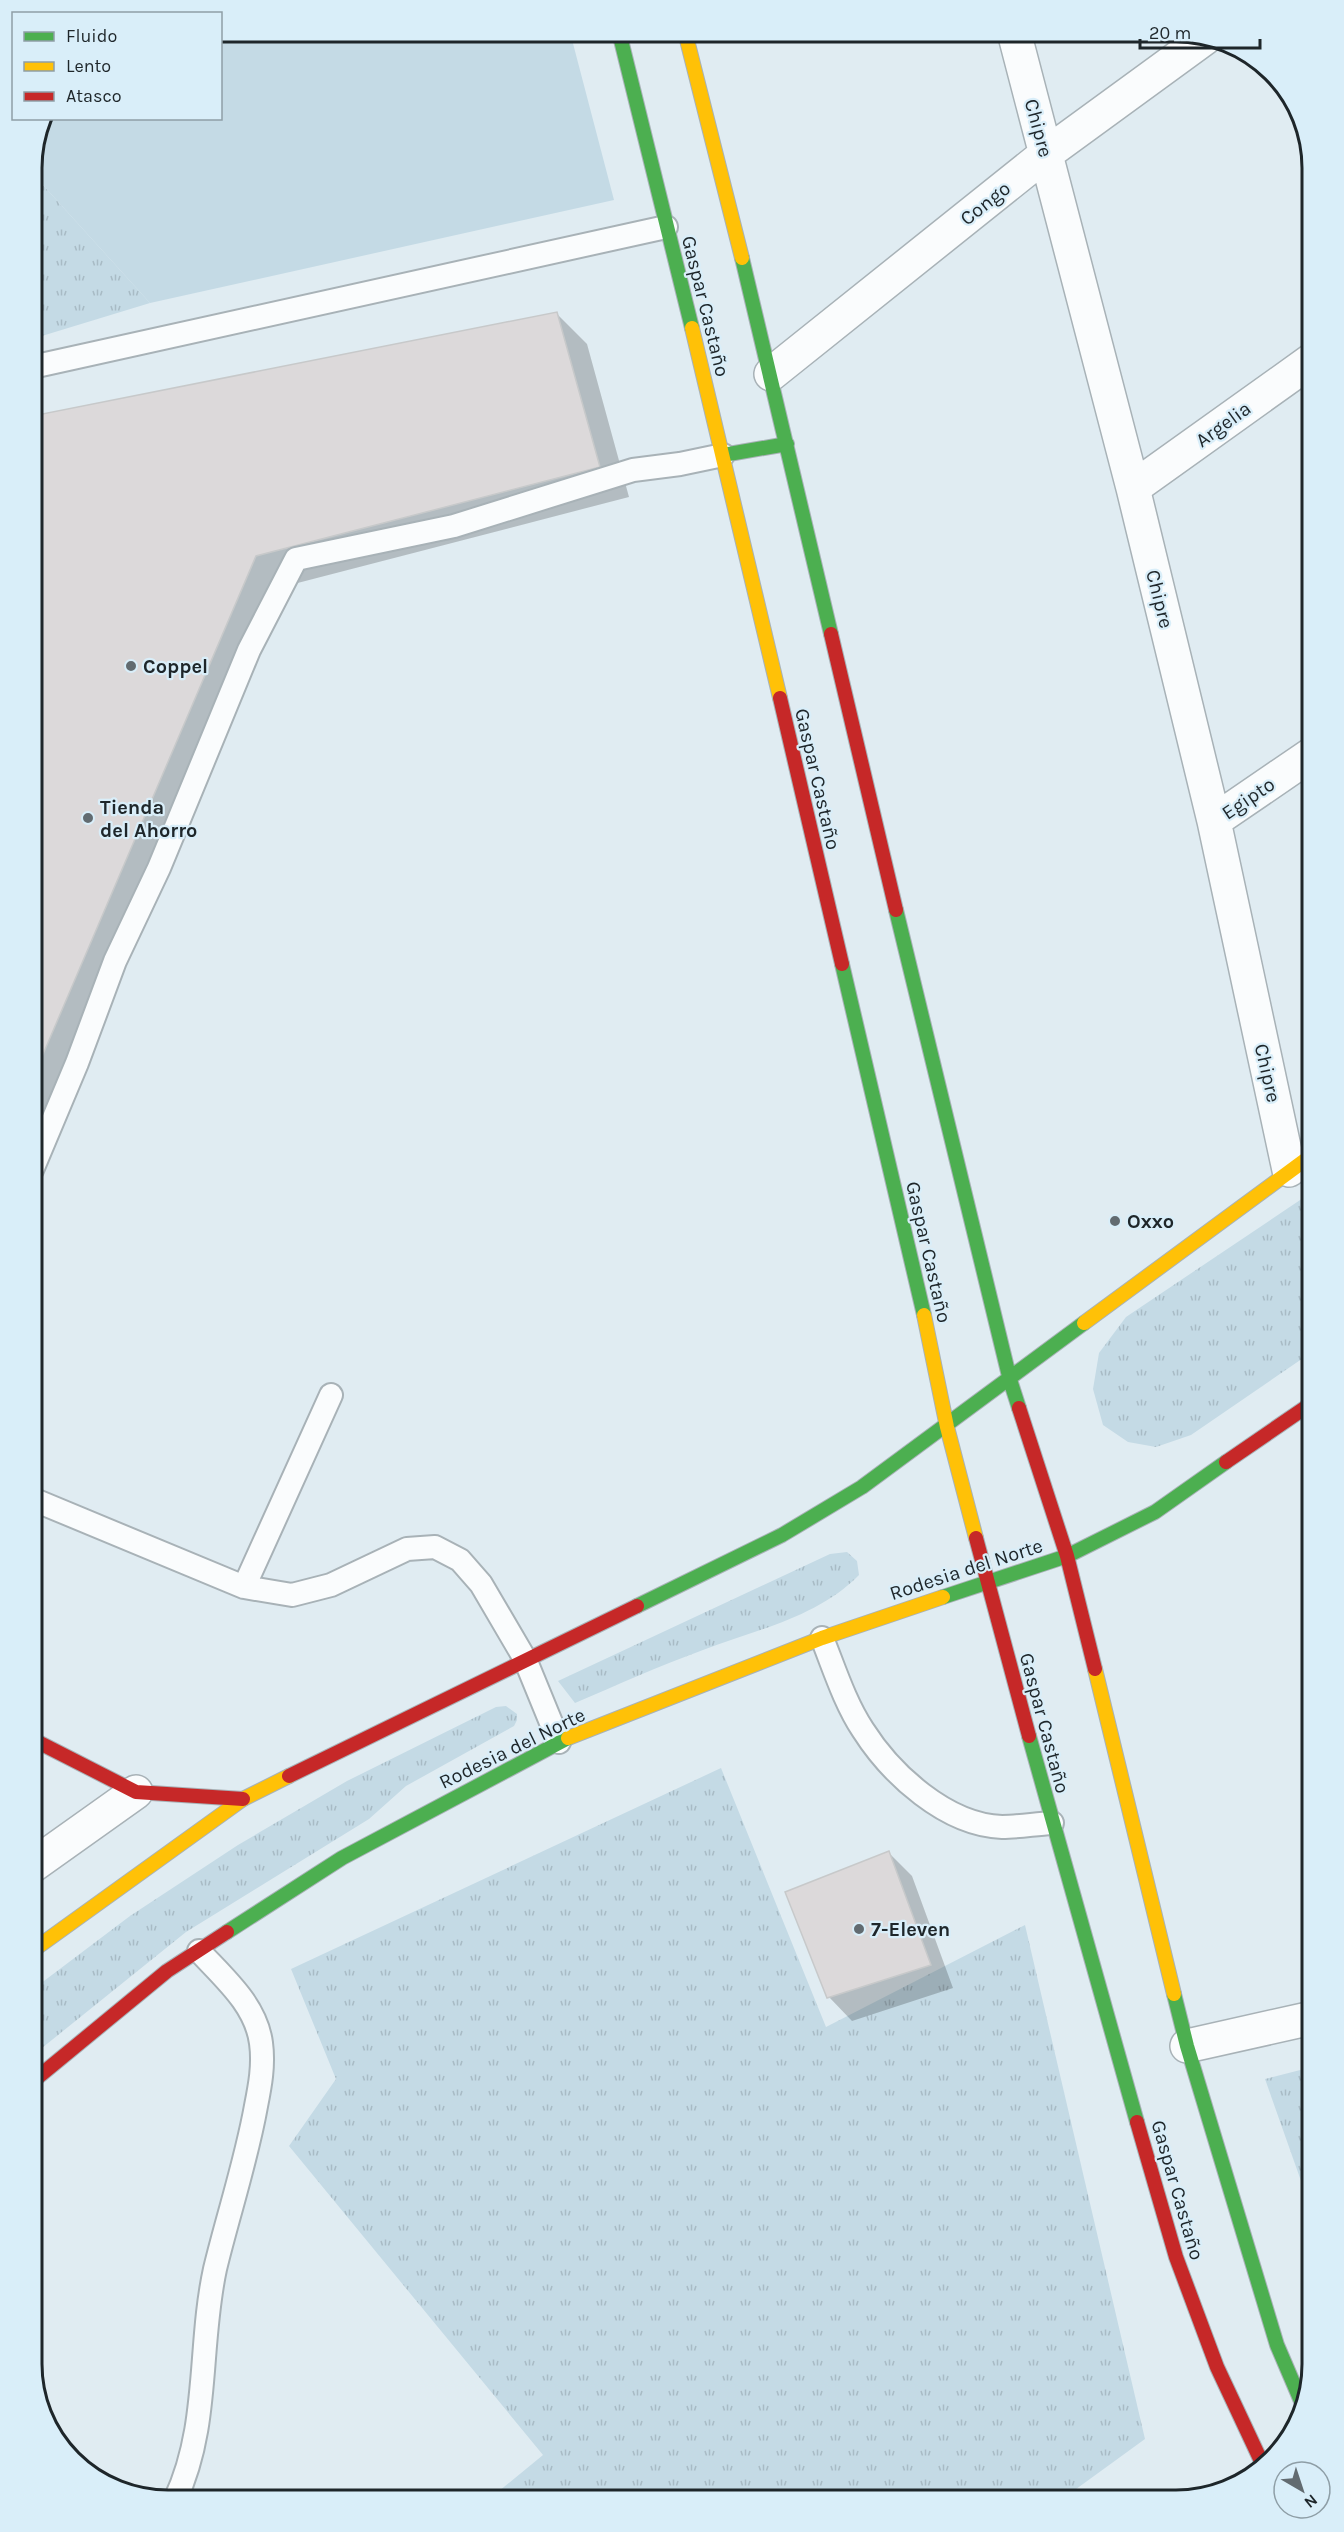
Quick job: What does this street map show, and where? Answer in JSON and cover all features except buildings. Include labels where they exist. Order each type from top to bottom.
[{"type":"main road","name":"Gaspar Castaño","points":[[621,42],[723,455],[931,1346],[947,1426],[1052,1823],[1176,2257],[1216,2367],[1260,2458]]},
{"type":"main road","points":[[687,42],[771,374],[897,920],[1010,1380],[1067,1556],[1186,2046],[1277,2345],[1298,2395]]},
{"type":"main road","points":[[723,455],[787,444]]},
{"type":"main road","points":[[42,1944],[243,1799],[782,1535],[862,1487],[1301,1163]]},
{"type":"main road","name":"Rodesia del Norte","points":[[42,2074],[167,1971],[342,1858],[560,1742],[822,1638],[1067,1556],[1155,1512],[1302,1410]]},
{"type":"main road","points":[[42,1744],[136,1792],[243,1799]]},
{"type":"street","name":"Chipre","points":[[1017,42],[1133,488],[1214,821],[1301,1163]]},
{"type":"street","name":"Congo","points":[[771,374],[1046,154],[1197,43]]},
{"type":"street","name":"Argelia","points":[[1133,488],[1302,367]]},
{"type":"street","name":"Egipto","points":[[1214,821],[1302,761]]},
{"type":"street","points":[[42,1859],[136,1792]]},
{"type":"street","points":[[1186,2046],[1302,2020]]},
{"type":"lane","points":[[42,365],[666,226]]},
{"type":"lane","points":[[42,1146],[77,1063],[115,961],[159,868],[249,650],[296,559],[454,526],[633,470],[680,464],[723,455]]},
{"type":"lane","points":[[244,1587],[331,1395]]},
{"type":"lane","points":[[42,1503],[244,1587],[292,1595],[332,1586],[407,1549],[435,1546],[460,1560],[481,1584],[525,1659],[560,1742]]},
{"type":"lane","points":[[822,1638],[862,1729],[883,1759],[915,1789],[948,1811],[1000,1827],[1052,1823]]},
{"type":"lane","points":[[180,2490],[187,2475],[197,2434],[205,2333],[215,2270],[252,2129],[262,2074],[261,2042],[253,2018],[243,1999],[199,1951]]},
{"type":"green space","points":[[222,42],[573,42],[614,200],[150,303],[42,184],[44,143],[52,120],[222,120]]},
{"type":"green space","points":[[42,184],[150,303],[42,336]]},
{"type":"green space","points":[[1302,1199],[1302,1359],[1191,1435],[1156,1447],[1128,1442],[1103,1425],[1093,1389],[1099,1353],[1126,1317]]},
{"type":"green space","points":[[847,1552],[857,1561],[859,1575],[825,1602],[786,1621],[670,1662],[575,1703],[558,1681],[830,1554]]},
{"type":"green space","points":[[506,1706],[517,1714],[514,1726],[406,1786],[369,1819],[186,1932],[42,2048],[42,1982],[130,1916],[238,1845],[347,1781],[496,1707]]},
{"type":"green space","points":[[721,1768],[826,2027],[1025,1925],[1145,2439],[1075,2490],[500,2490],[543,2455],[289,2146],[336,2079],[291,1969]]},
{"type":"green space","points":[[1302,2070],[1302,2184],[1265,2079]]},
{"type":"traffic: fast","points":[[621,42],[692,328]]},
{"type":"traffic: fast","points":[[742,258],[831,634]]},
{"type":"traffic: fast","points":[[723,455],[787,444]]},
{"type":"traffic: fast","points":[[896,910],[1010,1380],[1019,1408]]},
{"type":"traffic: fast","points":[[842,964],[924,1315]]},
{"type":"traffic: fast","points":[[637,1606],[782,1535],[862,1487],[1084,1323]]},
{"type":"traffic: fast","points":[[943,1597],[1067,1556],[1155,1512],[1226,1462]]},
{"type":"traffic: fast","points":[[1029,1736],[1137,2122]]},
{"type":"traffic: fast","points":[[227,1932],[342,1858],[568,1738]]},
{"type":"traffic: fast","points":[[1174,1994],[1187,2046],[1277,2345],[1298,2395]]},
{"type":"traffic: slow","points":[[688,42],[742,258]]},
{"type":"traffic: slow","points":[[692,328],[780,698]]},
{"type":"traffic: slow","points":[[1084,1323],[1302,1162]]},
{"type":"traffic: slow","points":[[924,1315],[947,1427],[976,1538]]},
{"type":"traffic: slow","points":[[568,1738],[822,1638],[943,1597]]},
{"type":"traffic: slow","points":[[1095,1669],[1174,1994]]},
{"type":"traffic: slow","points":[[42,1944],[243,1799],[289,1776]]},
{"type":"traffic: jam","points":[[831,634],[896,910]]},
{"type":"traffic: jam","points":[[780,698],[842,964]]},
{"type":"traffic: jam","points":[[1019,1408],[1067,1556],[1095,1669]]},
{"type":"traffic: jam","points":[[1226,1462],[1302,1410]]},
{"type":"traffic: jam","points":[[976,1538],[1029,1736]]},
{"type":"traffic: jam","points":[[289,1776],[637,1606]]},
{"type":"traffic: jam","points":[[42,1744],[136,1792],[243,1799]]},
{"type":"traffic: jam","points":[[42,2074],[167,1971],[227,1932]]},
{"type":"traffic: jam","points":[[1137,2122],[1176,2257],[1217,2367],[1260,2458]]},
{"type":"place","name":"Coppel","points":[[131,666]]},
{"type":"place","name":"Tienda del Ahorro","points":[[88,818]]},
{"type":"place","name":"Oxxo","points":[[1115,1221]]},
{"type":"place","name":"7-Eleven","points":[[859,1929]]}]
